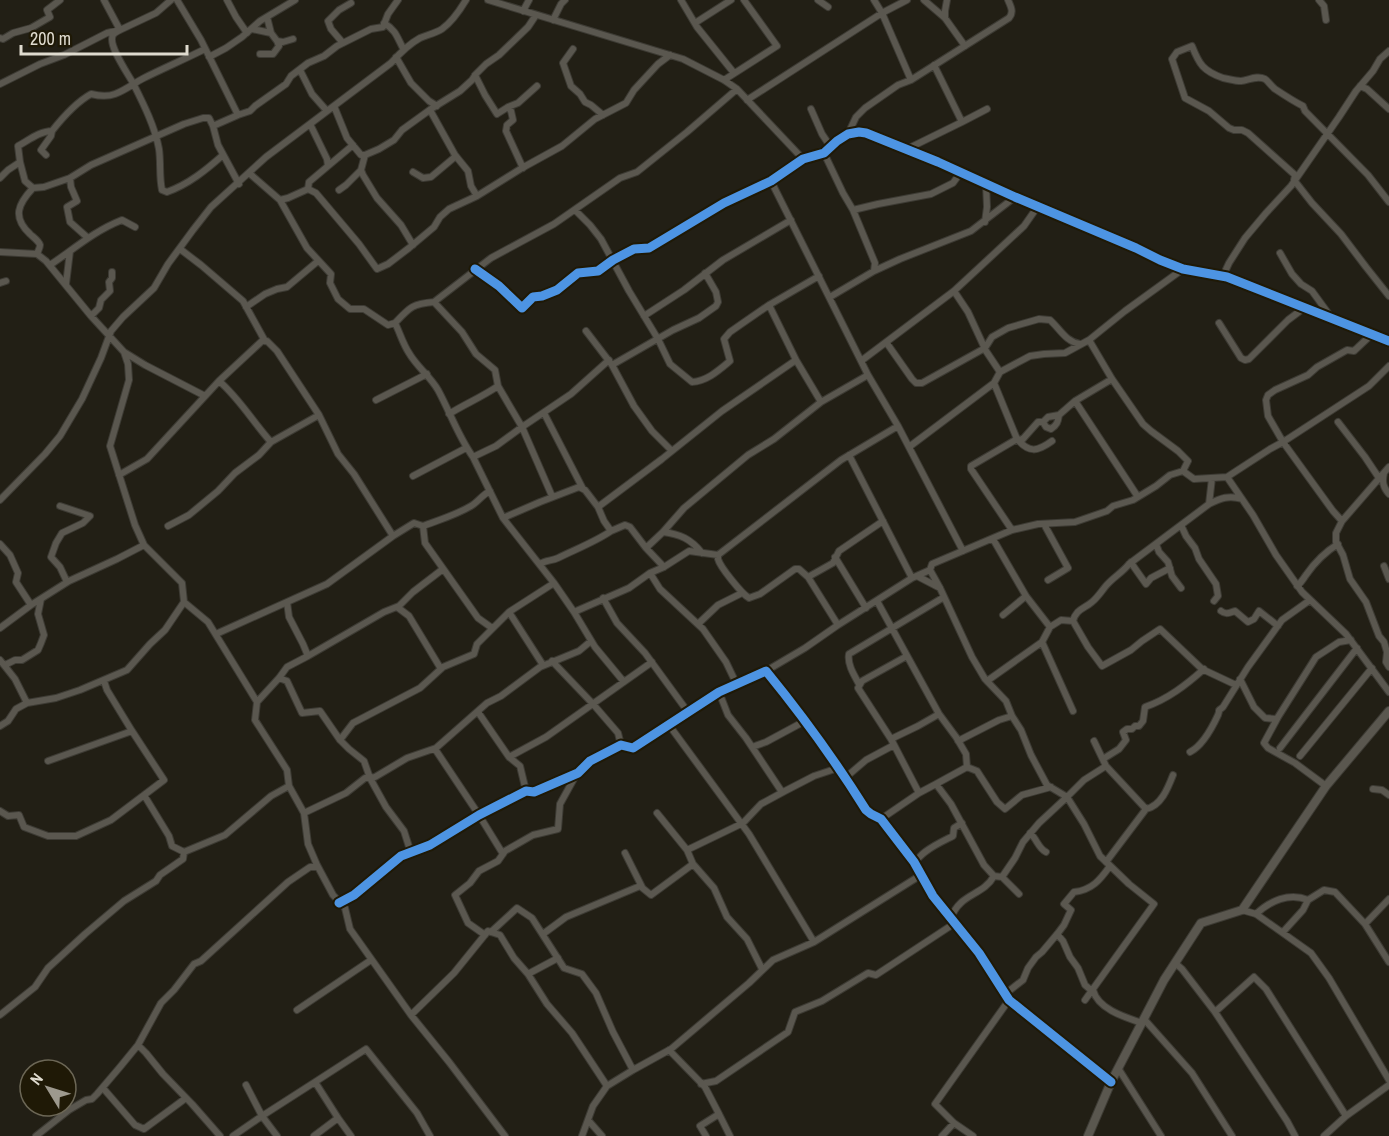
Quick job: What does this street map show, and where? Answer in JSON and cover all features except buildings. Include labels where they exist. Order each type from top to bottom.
[{"type":"street","points":[[0,38],[3,39],[13,33],[31,28],[50,17],[47,10],[60,0]]},
{"type":"street","points":[[104,0],[120,30]]},
{"type":"street","points":[[171,0],[156,13],[120,30],[111,38],[121,65],[129,74],[157,137],[159,179],[162,190],[166,192],[178,188],[223,155]]},
{"type":"street","points":[[177,0],[192,24],[238,115]]},
{"type":"street","points":[[226,0],[236,17],[250,31],[271,33]]},
{"type":"street","points":[[209,57],[226,48],[267,17],[295,0]]},
{"type":"street","points":[[213,126],[250,111],[279,90],[291,76],[308,63],[324,56],[337,46],[371,29],[383,27],[388,14],[398,0]]},
{"type":"street","points":[[0,500],[60,436],[82,399],[109,335],[123,317],[154,288],[168,264],[211,207],[239,184],[266,157],[391,63],[414,41],[440,31],[461,9],[466,0]]},
{"type":"street","points":[[488,0],[683,59],[737,89],[803,159]]},
{"type":"street","points":[[523,11],[529,0]]},
{"type":"street","points":[[553,20],[565,0]]},
{"type":"street","points":[[681,0],[695,23],[734,73]]},
{"type":"street","points":[[695,23],[731,0]]},
{"type":"street","points":[[724,80],[777,46],[744,0]]},
{"type":"street","points":[[818,0],[828,7]]},
{"type":"street","points":[[873,0],[882,13],[911,80]]},
{"type":"street","points":[[747,100],[882,13],[907,0]]},
{"type":"street","points":[[924,0],[945,18],[965,46]]},
{"type":"street","points":[[945,18],[947,0]]},
{"type":"street","points":[[848,134],[856,117],[866,108],[898,85],[911,80],[1009,18],[1012,11],[1008,0]]},
{"type":"street","points":[[1319,0],[1324,6],[1326,20]]},
{"type":"street","points":[[343,43],[331,29],[328,21],[339,10],[351,3]]},
{"type":"street","points":[[334,106],[347,138],[361,155],[379,149],[394,140],[402,130],[460,91],[528,27],[536,15]]},
{"type":"street","points":[[260,54],[273,54],[279,45],[271,33],[267,17]]},
{"type":"street","points":[[384,23],[392,28],[404,50]]},
{"type":"street","points":[[0,84],[99,37],[120,30]]},
{"type":"street","points":[[278,41],[293,39]]},
{"type":"street","points":[[1389,202],[1368,176],[1305,111],[1303,106],[1292,101],[1265,79],[1257,77],[1240,81],[1212,74],[1196,57],[1192,46],[1177,52],[1172,59],[1185,98],[1209,111],[1229,128],[1248,133],[1295,175],[1294,180],[1341,234],[1389,296]]},
{"type":"street","points":[[46,155],[40,150],[51,136],[52,131],[80,101],[91,94],[113,95],[205,49]]},
{"type":"street","points":[[573,49],[563,63],[567,78],[585,102],[603,115]]},
{"type":"street","points":[[1223,276],[1245,238],[1294,180],[1360,86],[1380,59],[1389,51]]},
{"type":"street","points":[[308,189],[316,193],[377,269],[388,264],[413,245],[434,227],[449,209],[477,196],[562,146],[595,119],[626,103],[634,90],[658,64],[670,55]]},
{"type":"street","points":[[396,57],[411,83],[437,106]]},
{"type":"street","points":[[934,65],[962,122]]},
{"type":"street","points":[[300,70],[312,94],[327,111]]},
{"type":"street","points":[[476,75],[497,114],[518,103],[537,86]]},
{"type":"street","points":[[1360,86],[1367,89],[1389,109]]},
{"type":"street","points":[[249,173],[280,200],[307,248],[331,274],[330,284],[338,299],[350,309],[364,309],[388,325],[395,323],[409,307],[434,302],[491,258],[554,224],[620,178],[637,172],[737,89]]},
{"type":"street","points":[[508,107],[513,120],[507,125],[507,130],[523,168]]},
{"type":"street","points":[[810,109],[830,146]]},
{"type":"street","points":[[905,150],[987,109]]},
{"type":"street","points":[[430,110],[456,156],[468,171],[471,186],[477,196]]},
{"type":"street","points":[[37,254],[39,244],[25,229],[20,219],[19,208],[23,198],[33,188],[44,187],[70,178],[91,165],[184,124],[209,118],[218,145],[239,184]]},
{"type":"street","points":[[310,124],[327,159],[328,166]]},
{"type":"street","points":[[33,188],[25,181],[18,146],[52,131]]},
{"type":"street","points":[[475,269],[499,286],[522,308],[533,297],[557,290],[578,273],[598,271],[634,249],[649,248],[724,202],[771,182],[803,159],[824,153],[848,134],[859,132],[961,172],[1160,260],[1183,269],[1223,276],[1264,290],[1389,341]]},
{"type":"street","points":[[308,189],[309,182],[353,145]]},
{"type":"street","points":[[824,153],[843,193],[854,210],[875,263],[874,271]]},
{"type":"street","points":[[339,190],[361,170],[365,155]]},
{"type":"street","points":[[413,172],[423,178],[431,177],[456,156]]},
{"type":"street","points":[[0,178],[20,162]]},
{"type":"street","points":[[361,170],[376,198],[400,225],[413,245]]},
{"type":"street","points":[[854,210],[931,194],[953,183],[961,172]]},
{"type":"street","points":[[70,178],[77,201],[67,207],[70,222],[88,238]]},
{"type":"street","points":[[771,182],[868,375],[898,426],[963,551]]},
{"type":"street","points":[[985,222],[986,184]]},
{"type":"street","points":[[280,200],[308,189]]},
{"type":"street","points":[[830,297],[874,271],[971,231],[1015,197]]},
{"type":"street","points":[[861,361],[954,291],[1024,226],[1038,206]]},
{"type":"street","points":[[574,210],[601,239],[670,364],[692,382],[702,380],[730,361],[724,339],[730,332],[769,305],[819,276]]},
{"type":"street","points":[[50,265],[106,226],[122,220],[135,227]]},
{"type":"street","points":[[644,316],[669,301],[723,260],[791,220]]},
{"type":"street","points":[[180,249],[243,301],[265,341],[277,351],[319,416],[338,454],[354,474],[393,536]]},
{"type":"street","points":[[66,284],[70,251]]},
{"type":"street","points":[[0,252],[37,254],[43,258],[124,352],[206,396]]},
{"type":"street","points":[[1280,253],[1292,274],[1312,291],[1333,320]]},
{"type":"street","points":[[246,307],[265,294],[287,287],[318,261]]},
{"type":"street","points":[[909,447],[994,384],[1000,372],[1030,356],[1065,353],[1072,350],[1089,340],[1183,269]]},
{"type":"street","points":[[91,316],[110,291],[109,282],[112,272]]},
{"type":"street","points":[[473,457],[495,446],[544,413],[610,362],[699,318],[717,306],[716,292],[705,273]]},
{"type":"street","points":[[954,291],[968,312],[985,348],[1000,372]]},
{"type":"street","points":[[434,302],[462,332],[476,354],[495,370],[498,386],[522,427],[552,496]]},
{"type":"street","points":[[769,305],[796,360],[821,402]]},
{"type":"street","points":[[1219,323],[1241,358],[1245,360],[1249,359],[1288,320],[1304,308]]},
{"type":"street","points":[[886,342],[907,373],[916,382],[922,383],[985,348],[996,334],[1039,319],[1050,320],[1070,340],[1080,344]]},
{"type":"street","points":[[395,323],[408,352],[436,388],[503,518],[540,564],[574,612],[591,641],[624,682]]},
{"type":"street","points":[[586,332],[610,362],[634,406],[672,451]]},
{"type":"street","points":[[1342,521],[1283,442],[1268,416],[1266,400],[1268,395],[1275,390],[1308,375],[1317,367],[1347,350],[1354,351],[1372,334]]},
{"type":"street","points":[[1085,1000],[1154,904],[1100,856],[1067,797],[1047,784],[1006,701],[987,681],[972,657],[930,570],[932,564],[1012,530],[1044,524],[1075,522],[1107,511],[1113,506],[1138,497],[1170,475],[1183,471],[1188,461],[1143,424],[1089,340]]},
{"type":"street","points":[[119,475],[147,459],[219,381],[262,341],[265,341]]},
{"type":"street","points":[[0,726],[8,721],[16,710],[27,703],[56,698],[128,670],[165,630],[184,603],[182,583],[144,545],[135,525],[110,446],[129,380],[128,364],[124,352]]},
{"type":"street","points":[[598,507],[722,411],[796,360]]},
{"type":"street","points":[[1183,471],[1194,479],[1227,477],[1370,386],[1389,366]]},
{"type":"street","points":[[376,400],[427,374]]},
{"type":"street","points":[[646,549],[684,508],[748,455],[774,439],[821,402],[868,375]]},
{"type":"street","points":[[1012,530],[971,466],[1017,439],[1022,440],[1038,422],[1043,422],[1048,417],[1059,416],[1075,401],[1112,379]]},
{"type":"street","points":[[219,381],[232,392],[271,442]]},
{"type":"street","points":[[994,384],[1017,439],[1023,446],[1032,450],[1052,441]]},
{"type":"street","points":[[449,414],[498,386]]},
{"type":"street","points":[[1075,401],[1138,497]]},
{"type":"street","points":[[544,413],[582,487],[598,507],[611,531]]},
{"type":"street","points":[[168,526],[189,515],[271,442],[319,416]]},
{"type":"street","points":[[1338,422],[1365,457],[1384,473]]},
{"type":"street","points":[[574,612],[629,588],[687,552],[718,555],[849,455],[898,426]]},
{"type":"street","points":[[414,476],[466,448]]},
{"type":"street","points":[[849,455],[914,577],[940,588]]},
{"type":"street","points":[[1384,473],[1382,482],[1389,494]]},
{"type":"street","points":[[1384,473],[1342,521],[1335,537],[1350,579],[1366,602],[1379,636],[1384,642],[1387,652],[1386,662],[1389,667]]},
{"type":"street","points":[[1227,477],[1297,586],[1346,634],[1389,692]]},
{"type":"street","points":[[1209,504],[1212,478]]},
{"type":"street","points":[[503,518],[552,496],[582,487]]},
{"type":"street","points":[[216,634],[327,584],[414,523],[423,526],[460,512],[490,491]]},
{"type":"street","points":[[1242,499],[1233,496],[1226,497],[1209,504],[1131,562],[1122,573],[1106,585],[1091,603],[1078,610],[1073,621],[1102,666],[1131,651],[1160,629],[1204,669],[1238,682],[1265,718],[1276,719]]},
{"type":"street","points":[[60,506],[90,516],[83,523],[62,534],[51,557],[60,567],[67,582]]},
{"type":"street","points":[[808,577],[831,564],[839,551],[883,521]]},
{"type":"street","points":[[1044,524],[1068,568],[1048,580]]},
{"type":"street","points":[[540,564],[628,525],[646,549],[664,567]]},
{"type":"street","points":[[1181,525],[1199,559],[1216,584],[1218,596],[1214,601]]},
{"type":"street","points":[[423,526],[425,543],[478,618],[492,628]]},
{"type":"street","points":[[663,532],[682,535],[696,545],[702,553]]},
{"type":"street","points":[[993,539],[1026,596],[1050,627]]},
{"type":"street","points":[[0,544],[10,555],[18,573],[16,582],[31,605]]},
{"type":"street","points":[[1156,544],[1159,552],[1168,562],[1172,576],[1181,588]]},
{"type":"street","points":[[1297,586],[1320,557],[1338,544]]},
{"type":"street","points":[[0,628],[67,582],[144,545]]},
{"type":"street","points":[[718,555],[719,560],[742,593],[749,598],[760,594],[795,569],[799,570],[808,577],[838,625]]},
{"type":"street","points":[[835,557],[866,608]]},
{"type":"street","points":[[1131,562],[1146,584],[1155,575],[1170,568]]},
{"type":"street","points":[[1384,566],[1389,579]]},
{"type":"street","points":[[443,568],[398,607],[384,612],[287,667],[257,702],[255,720],[287,770],[289,786],[304,813],[308,844],[333,896],[345,908],[351,929],[411,1015],[505,1136]]},
{"type":"street","points":[[607,1086],[572,1034],[514,958],[500,935],[488,934],[468,923],[455,895],[470,883],[479,871],[498,861],[506,851],[532,835],[558,829],[560,804],[576,774],[590,761],[621,745],[633,748],[719,692],[766,671],[914,577],[930,570]]},
{"type":"street","points":[[650,573],[660,589],[711,639],[737,685]]},
{"type":"street","points":[[340,740],[353,723],[420,688],[441,669],[474,654],[477,644],[508,612],[554,583]]},
{"type":"street","points":[[698,624],[718,605],[742,593]]},
{"type":"street","points":[[1003,615],[1026,596]]},
{"type":"street","points":[[919,793],[892,742],[858,688],[859,684],[848,658],[849,654],[944,597]]},
{"type":"street","points":[[603,598],[616,623],[645,653],[688,712]]},
{"type":"street","points":[[27,703],[3,662],[22,660],[38,650],[44,635],[39,614],[40,599]]},
{"type":"street","points":[[1190,752],[1197,748],[1218,716],[1219,710],[1282,620],[1310,600]]},
{"type":"street","points":[[877,601],[939,714],[966,754],[967,767]]},
{"type":"street","points":[[287,602],[289,617],[308,656]]},
{"type":"street","points":[[184,603],[208,622],[257,702]]},
{"type":"street","points":[[398,607],[409,616],[441,669]]},
{"type":"street","points":[[1221,611],[1228,614],[1234,611],[1248,622],[1254,619],[1259,611],[1278,626]]},
{"type":"street","points":[[508,612],[543,665]]},
{"type":"street","points":[[987,681],[1042,642],[1050,627],[1061,620],[1073,621]]},
{"type":"street","points":[[1326,786],[1295,763],[1268,748],[1264,743],[1276,719],[1316,657],[1339,642],[1351,640]]},
{"type":"street","points":[[304,813],[346,793],[365,778],[375,777],[407,758],[435,749],[487,702],[501,696],[543,665],[579,651],[591,641]]},
{"type":"street","points":[[1042,642],[1073,711]]},
{"type":"street","points":[[1280,748],[1357,648]]},
{"type":"street","points":[[859,684],[907,656]]},
{"type":"street","points":[[552,661],[618,733],[621,745]]},
{"type":"street","points":[[509,757],[546,737],[652,662]]},
{"type":"street","points":[[1300,756],[1372,668]]},
{"type":"street","points":[[1002,877],[1023,842],[1039,823],[1119,749],[1126,740],[1123,732],[1138,726],[1143,721],[1145,707],[1158,703],[1174,693],[1204,669]]},
{"type":"street","points":[[766,671],[805,721],[866,810],[881,819],[914,862],[933,896],[979,953],[1009,1000],[1111,1082]]},
{"type":"street","points":[[279,678],[287,681],[302,713],[320,711],[340,740],[364,760],[370,778],[386,807],[404,831],[411,853]]},
{"type":"street","points":[[0,811],[8,816],[19,816],[24,827],[48,836],[76,836],[111,820],[164,780],[107,690],[104,681]]},
{"type":"street","points":[[719,692],[728,715],[782,792]]},
{"type":"street","points":[[478,712],[509,757],[520,766],[526,791]]},
{"type":"street","points":[[845,778],[892,742],[939,714]]},
{"type":"street","points":[[1242,910],[1326,786],[1388,714]]},
{"type":"street","points":[[958,741],[999,720],[1012,716]]},
{"type":"street","points":[[752,747],[805,721]]},
{"type":"street","points":[[669,725],[749,834],[813,942]]},
{"type":"street","points":[[48,761],[132,731]]},
{"type":"street","points":[[1094,741],[1104,763],[1146,809]]},
{"type":"street","points":[[435,749],[503,854]]},
{"type":"street","points":[[967,767],[977,771],[997,802],[1005,809],[1022,795],[1051,787]]},
{"type":"street","points":[[881,819],[919,793],[967,767]]},
{"type":"street","points":[[687,850],[741,824],[761,804],[782,792],[814,776],[838,768]]},
{"type":"street","points":[[339,903],[354,895],[401,856],[430,845],[479,815],[526,791],[534,792],[576,774]]},
{"type":"street","points":[[1005,994],[1023,980],[1036,957],[1064,925],[1071,910],[1064,904],[1074,892],[1083,891],[1094,885],[1146,809],[1152,808],[1168,789],[1173,775]]},
{"type":"street","points":[[936,784],[951,804],[984,865],[994,876],[1002,877],[1019,894]]},
{"type":"street","points":[[144,795],[169,836],[172,846],[184,852],[225,835],[272,796],[289,786]]},
{"type":"street","points":[[1373,789],[1382,790],[1389,795]]},
{"type":"street","points":[[657,813],[687,850],[693,864],[714,888],[727,917],[747,939],[762,969]]},
{"type":"street","points":[[914,862],[936,844],[953,836],[954,828],[962,823]]},
{"type":"street","points":[[1030,833],[1041,849],[1046,852]]},
{"type":"street","points":[[0,1014],[35,987],[48,968],[85,934],[124,901],[156,881],[160,875],[183,859],[184,852]]},
{"type":"street","points":[[625,853],[643,888],[651,895],[693,864]]},
{"type":"street","points":[[36,1136],[77,1105],[92,1099],[103,1088],[138,1045],[161,1003],[194,964],[201,961],[288,882],[310,867],[318,867]]},
{"type":"street","points":[[582,1136],[598,1097],[607,1086],[669,1050],[773,960],[813,942],[921,875]]},
{"type":"street","points":[[702,1084],[716,1081],[788,1032],[795,1012],[822,1001],[868,973],[876,975],[953,920],[957,906],[968,896],[990,883],[994,876]]},
{"type":"street","points":[[543,934],[566,917],[640,886],[643,888]]},
{"type":"street","points":[[1283,932],[1304,910],[1308,900],[1324,890],[1335,892],[1365,924],[1389,962]]},
{"type":"street","points":[[1257,914],[1264,907],[1278,900],[1292,897],[1308,900]]},
{"type":"street","points":[[1365,924],[1389,898]]},
{"type":"street","points":[[411,1015],[454,973],[488,934],[517,908],[532,918],[564,969],[582,974],[596,993],[633,1070]]},
{"type":"street","points":[[1088,1136],[1118,1068],[1175,963],[1201,923],[1242,910],[1257,914],[1311,953],[1329,978],[1389,1080]]},
{"type":"street","points":[[1057,934],[1078,968],[1085,985],[1092,990],[1100,1004],[1128,1019],[1143,1021],[1192,1073],[1232,1136]]},
{"type":"street","points":[[528,974],[558,958]]},
{"type":"street","points":[[297,1010],[371,960]]},
{"type":"street","points":[[1175,963],[1215,1012],[1287,1120],[1295,1136]]},
{"type":"street","points":[[1215,1012],[1254,977],[1266,989],[1346,1116]]},
{"type":"street","points":[[973,1136],[954,1123],[935,1104],[1009,1000]]},
{"type":"street","points":[[138,1045],[220,1136]]},
{"type":"street","points":[[233,1136],[366,1049],[417,1113],[430,1136]]},
{"type":"street","points":[[669,1050],[705,1087],[730,1136]]},
{"type":"street","points":[[1118,1068],[1161,1136]]},
{"type":"street","points":[[315,1082],[351,1136]]},
{"type":"street","points":[[246,1085],[262,1116],[277,1136]]},
{"type":"street","points":[[1324,1136],[1346,1116],[1389,1085]]},
{"type":"street","points":[[103,1088],[135,1125],[144,1129],[186,1098]]},
{"type":"street","points":[[705,1136],[700,1126],[719,1114]]},
{"type":"street","points":[[314,1136],[338,1118]]},
{"type":"street","points":[[588,1120],[602,1136]]},
{"type":"street","points":[[942,1136],[954,1123]]},
{"type":"cycle path","points":[[475,269],[499,286],[522,308],[533,297],[557,290],[578,273],[598,271],[634,249],[649,248],[724,203],[771,181],[803,159],[824,153],[848,134],[859,132],[938,162],[1160,260],[1183,269],[1227,277],[1389,341]]},
{"type":"cycle path","points":[[339,903],[354,895],[401,856],[430,845],[479,815],[526,791],[534,792],[578,773],[590,761],[621,745],[633,748],[719,692],[766,671],[818,739],[866,810],[881,819],[914,862],[933,896],[979,953],[1009,1000],[1111,1082]]}]
